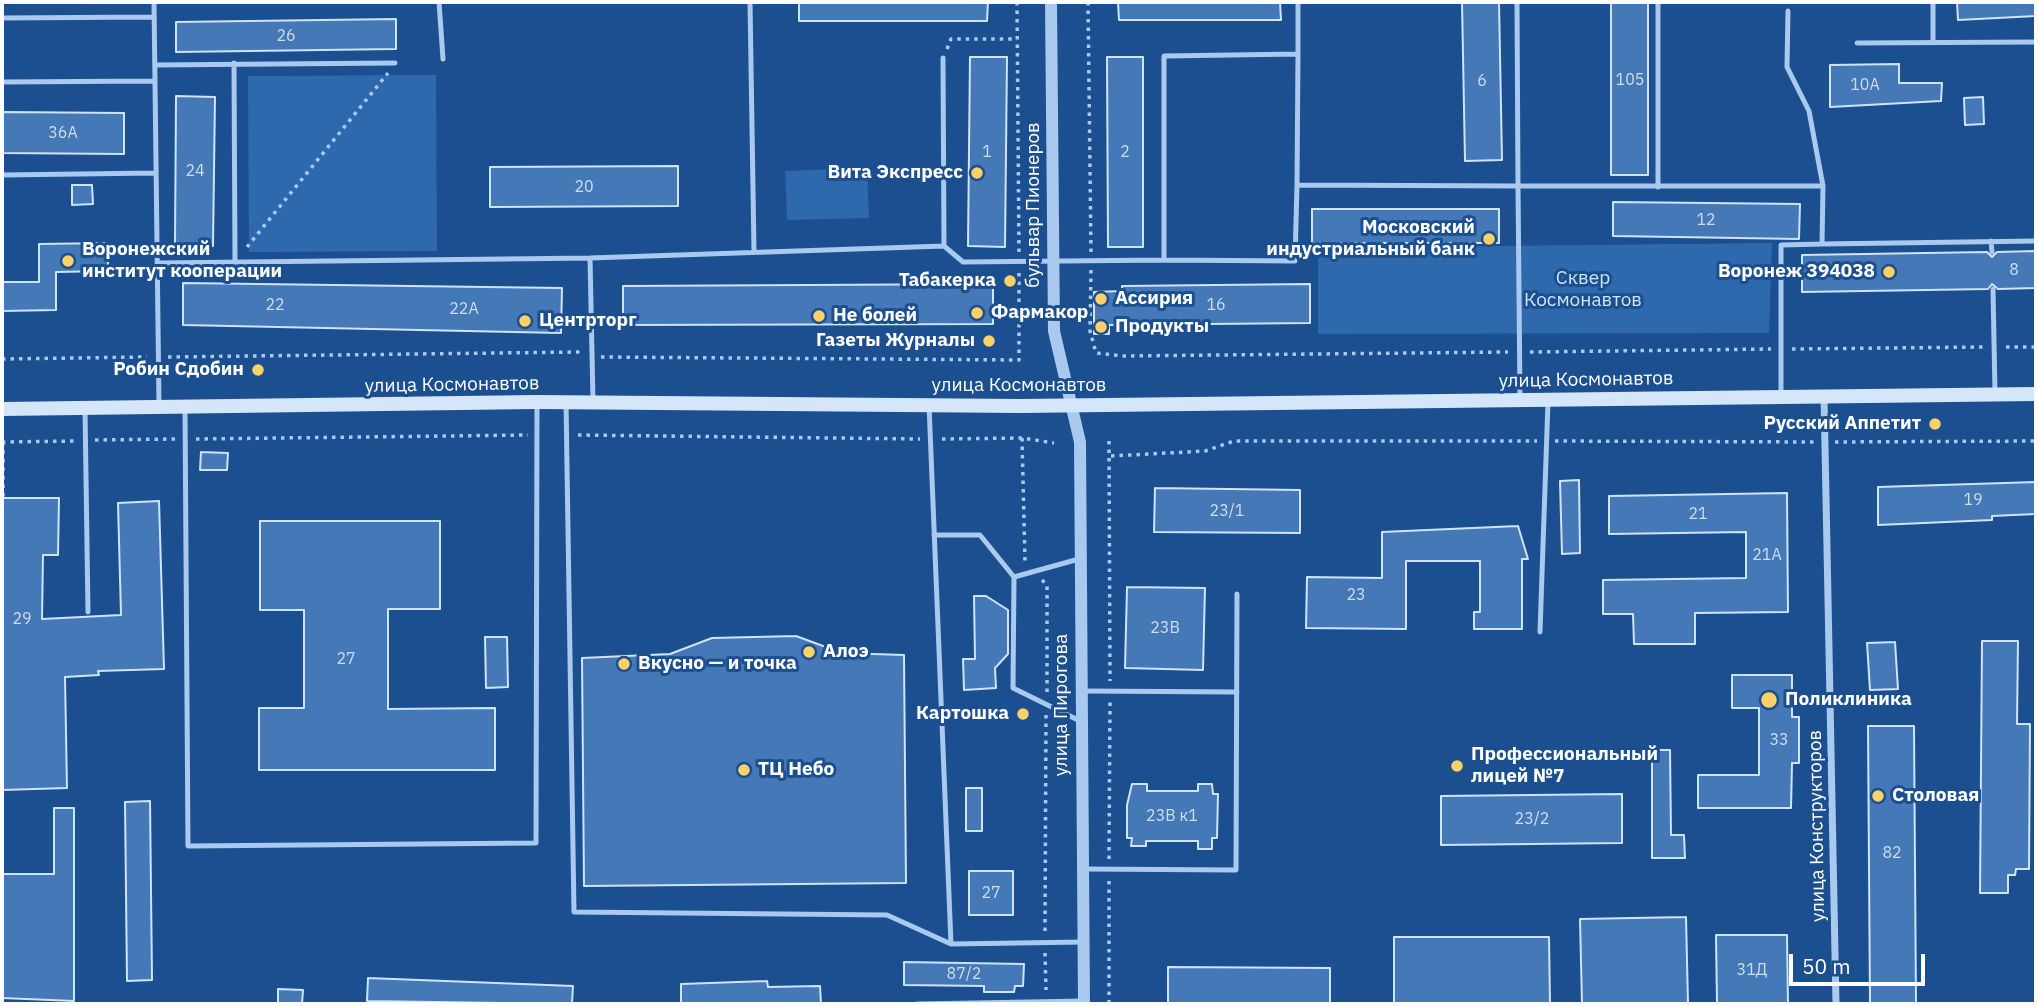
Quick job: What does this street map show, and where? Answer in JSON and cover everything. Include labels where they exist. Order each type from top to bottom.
[{"type":"main road","name":"улица Космонавтов","points":[[2,409],[537,402],[1071,406],[1151,402],[1548,401],[2036,394]]},
{"type":"street","name":"бульвар Пионеров","points":[[1051,2],[1054,331],[1071,406]]},
{"type":"street","name":"улица Конструкторов","points":[[1824,395],[1836,1004]]},
{"type":"street","name":"улица Пирогова","points":[[1071,406],[1080,442],[1084,1002]]},
{"type":"lane","points":[[154,2],[159,409]]},
{"type":"lane","points":[[439,2],[443,59]]},
{"type":"lane","points":[[750,2],[754,251]]},
{"type":"lane","points":[[158,263],[590,258],[944,246],[963,262],[1054,259],[1296,261],[1298,2]]},
{"type":"lane","points":[[1517,2],[1520,401]]},
{"type":"lane","points":[[1658,2],[1658,187]]},
{"type":"lane","points":[[1933,2],[1933,42]]},
{"type":"lane","points":[[1788,10],[1787,67],[1809,111],[1823,186],[1822,244]]},
{"type":"lane","points":[[2,18],[154,17]]},
{"type":"lane","points":[[1857,43],[2036,42]]},
{"type":"lane","points":[[1164,260],[1164,56],[1298,54]]},
{"type":"lane","points":[[943,58],[944,246]]},
{"type":"lane","points":[[233,63],[235,262]]},
{"type":"lane","points":[[155,65],[396,63]]},
{"type":"lane","points":[[2,82],[155,81]]},
{"type":"lane","points":[[2,175],[156,173]]},
{"type":"lane","points":[[1297,185],[1823,186]]},
{"type":"lane","points":[[1991,241],[1992,252]]},
{"type":"lane","points":[[1781,396],[1781,245],[2036,241]]},
{"type":"lane","points":[[590,258],[593,402]]},
{"type":"lane","points":[[1993,289],[1995,393]]},
{"type":"lane","points":[[1540,632],[1548,401]]},
{"type":"lane","points":[[185,408],[188,846],[522,844],[536,843],[537,402]]},
{"type":"lane","points":[[565,402],[574,912],[887,915],[951,944],[1084,942]]},
{"type":"lane","points":[[929,405],[951,944]]},
{"type":"lane","points":[[85,410],[88,612]]},
{"type":"lane","points":[[934,535],[979,535],[1014,577],[1013,688],[1081,721]]},
{"type":"lane","points":[[1014,577],[1082,558]]},
{"type":"lane","points":[[1083,869],[1236,870],[1237,594]]},
{"type":"lane","points":[[1081,691],[1237,692]]},
{"type":"lane","points":[[917,1004],[1084,1002]]},
{"type":"path","points":[[1017,2],[1019,360]]},
{"type":"path","points":[[1088,2],[1090,331],[1096,353],[1135,356],[2036,347]]},
{"type":"path","points":[[943,58],[951,39],[1017,39]]},
{"type":"path","points":[[235,262],[396,63]]},
{"type":"path","points":[[2,359],[159,357]]},
{"type":"path","points":[[3,498],[2,442],[537,435]]},
{"type":"path","points":[[566,435],[1022,438],[1054,443]]},
{"type":"path","points":[[1022,438],[1024,562],[1047,585],[1046,1001]]},
{"type":"path","points":[[1111,456],[1205,451],[1234,441],[2036,441]]},
{"type":"path","points":[[1109,917],[1110,1004]]},
{"type":"green space","points":[[436,75],[437,251],[249,252],[248,76]]},
{"type":"green space","points":[[867,168],[869,218],[787,220],[785,171]]},
{"type":"green space","name":"Сквер Космонавтов","points":[[1772,243],[1769,333],[1318,334],[1318,248]]},
{"type":"building","points":[[799,2],[988,2],[987,21],[799,21]]},
{"type":"building","points":[[1118,2],[1280,2],[1281,20],[1119,20]]},
{"type":"building","points":[[1462,2],[1499,2],[1502,160],[1465,161]]},
{"type":"building","points":[[1611,2],[1648,2],[1648,175],[1611,175]]},
{"type":"building","points":[[1957,2],[2036,2],[2036,16],[1958,20]]},
{"type":"building","points":[[396,19],[396,49],[176,52],[176,22]]},
{"type":"building","points":[[970,57],[1007,57],[1005,247],[968,246]]},
{"type":"building","points":[[1107,57],[1143,57],[1143,247],[1108,247]]},
{"type":"building","points":[[1899,64],[1899,83],[1942,83],[1941,101],[1830,107],[1830,65]]},
{"type":"building","points":[[176,96],[215,97],[213,246],[175,246]]},
{"type":"building","points":[[1983,97],[1984,124],[1965,125],[1964,98]]},
{"type":"building","points":[[2,112],[124,113],[124,154],[2,153]]},
{"type":"building","points":[[678,166],[678,206],[490,207],[490,167]]},
{"type":"building","points":[[72,185],[92,185],[93,204],[72,205]]},
{"type":"building","points":[[1613,202],[1800,204],[1799,239],[1613,236]]},
{"type":"building","points":[[1312,209],[1499,209],[1499,243],[1312,243]]},
{"type":"building","points":[[108,243],[108,271],[56,272],[56,310],[2,311],[2,282],[39,282],[39,244]]},
{"type":"building","points":[[2036,251],[2036,288],[1998,289],[1992,284],[1988,289],[1802,292],[1802,255],[1987,252],[1992,257],[1997,252]]},
{"type":"building","points":[[183,283],[562,288],[561,333],[183,325]]},
{"type":"building","points":[[993,284],[993,324],[623,325],[623,286]]},
{"type":"building","points":[[1310,284],[1310,323],[1109,325],[1109,334],[1094,334],[1094,292],[1122,291],[1122,286]]},
{"type":"building","points":[[201,452],[228,453],[227,470],[200,470]]},
{"type":"building","points":[[1579,480],[1580,553],[1562,554],[1560,481]]},
{"type":"building","points":[[2036,482],[2036,514],[1992,516],[1992,520],[1878,525],[1878,487]]},
{"type":"building","points":[[1155,488],[1300,490],[1300,533],[1154,532]]},
{"type":"building","points":[[1787,493],[1788,612],[1695,613],[1695,644],[1634,644],[1633,614],[1603,614],[1603,580],[1746,578],[1746,532],[1609,534],[1609,496]]},
{"type":"building","points":[[2,498],[59,498],[58,555],[43,555],[42,619],[121,615],[118,503],[159,501],[164,669],[98,671],[99,675],[65,677],[67,788],[2,790]]},
{"type":"building","points":[[260,521],[440,521],[440,609],[388,609],[388,709],[495,708],[495,770],[259,770],[259,708],[304,708],[304,610],[260,610]]},
{"type":"building","points":[[1518,526],[1528,559],[1522,559],[1522,629],[1474,629],[1474,612],[1480,612],[1480,561],[1406,561],[1406,629],[1306,628],[1307,577],[1382,578],[1382,532]]},
{"type":"building","points":[[1127,587],[1205,588],[1203,670],[1125,668]]},
{"type":"building","points":[[974,596],[986,596],[1008,610],[1008,654],[995,668],[996,688],[964,690],[963,659],[975,659]]},
{"type":"building","name":"ТЦ Небо","points":[[796,636],[842,653],[904,655],[906,883],[584,886],[582,658],[670,654],[712,638]]},
{"type":"building","points":[[485,637],[507,637],[508,687],[486,688]]},
{"type":"building","points":[[1982,641],[2018,641],[2017,724],[2030,724],[2029,869],[2016,869],[2015,875],[2008,875],[2008,893],[1980,893]]},
{"type":"building","points":[[1895,642],[1898,689],[1870,690],[1867,643]]},
{"type":"building","points":[[1732,675],[1792,675],[1792,717],[1799,717],[1799,763],[1792,763],[1791,808],[1698,808],[1698,775],[1759,775],[1759,708],[1732,708]]},
{"type":"building","points":[[1868,726],[1914,726],[1916,1004],[1870,1004]]},
{"type":"building","points":[[1652,750],[1670,750],[1671,835],[1684,835],[1685,858],[1652,858]]},
{"type":"building","points":[[1132,784],[1147,784],[1147,791],[1198,791],[1198,784],[1212,784],[1213,794],[1218,794],[1217,838],[1212,838],[1212,849],[1198,849],[1198,841],[1146,841],[1146,846],[1131,846],[1132,838],[1127,838],[1127,805]]},
{"type":"building","points":[[966,788],[982,788],[982,831],[966,831]]},
{"type":"building","points":[[1622,794],[1622,843],[1441,845],[1441,796]]},
{"type":"building","points":[[150,801],[152,980],[127,981],[125,802]]},
{"type":"building","points":[[54,808],[74,808],[74,1001],[2,998],[2,874],[54,874]]},
{"type":"building","points":[[969,871],[1013,871],[1013,915],[969,915]]},
{"type":"building","points":[[1686,917],[1688,1004],[1582,1004],[1580,919]]},
{"type":"building","points":[[1716,935],[1787,935],[1788,1004],[1717,1004]]},
{"type":"building","points":[[1394,937],[1549,937],[1550,1004],[1394,1004]]},
{"type":"building","points":[[904,962],[1024,964],[1023,986],[1015,986],[1014,992],[984,992],[984,986],[904,985]]},
{"type":"building","points":[[1168,967],[1330,968],[1330,1004],[1168,1004]]},
{"type":"building","points":[[368,978],[573,986],[572,1004],[367,1001]]},
{"type":"building","points":[[767,981],[768,987],[820,986],[821,1004],[681,1004],[681,984]]},
{"type":"building","points":[[278,989],[303,990],[302,1004],[278,1004]]},
{"type":"place","name":"Вита Экспресс","points":[[977,173]]},
{"type":"place","name":"Московский индустриальный банк","points":[[1489,239]]},
{"type":"place","name":"Воронежский институт кооперации","points":[[68,261]]},
{"type":"place","name":"Воронеж 394038","points":[[1889,272]]},
{"type":"place","name":"Табакерка","points":[[1010,281]]},
{"type":"place","name":"Ассирия","points":[[1101,299]]},
{"type":"place","name":"Фармакор","points":[[977,313]]},
{"type":"place","name":"Не болей","points":[[819,316]]},
{"type":"place","name":"Центрторг","points":[[525,321]]},
{"type":"place","name":"Продукты","points":[[1101,327]]},
{"type":"place","name":"Газеты Журналы","points":[[989,341]]},
{"type":"place","name":"Робин Сдобин","points":[[258,370]]},
{"type":"place","name":"Русский Аппетит","points":[[1935,424]]},
{"type":"place","name":"Алоэ","points":[[809,652]]},
{"type":"place","name":"Вкусно — и точка","points":[[624,664]]},
{"type":"place","name":"Поликлиника","points":[[1769,700]]},
{"type":"place","name":"Картошка","points":[[1023,714]]},
{"type":"place","name":"Профессиональный лицей №7","points":[[1457,766]]},
{"type":"place","name":"ТЦ Небо","points":[[744,770]]},
{"type":"place","name":"Столовая","points":[[1878,796]]}]
